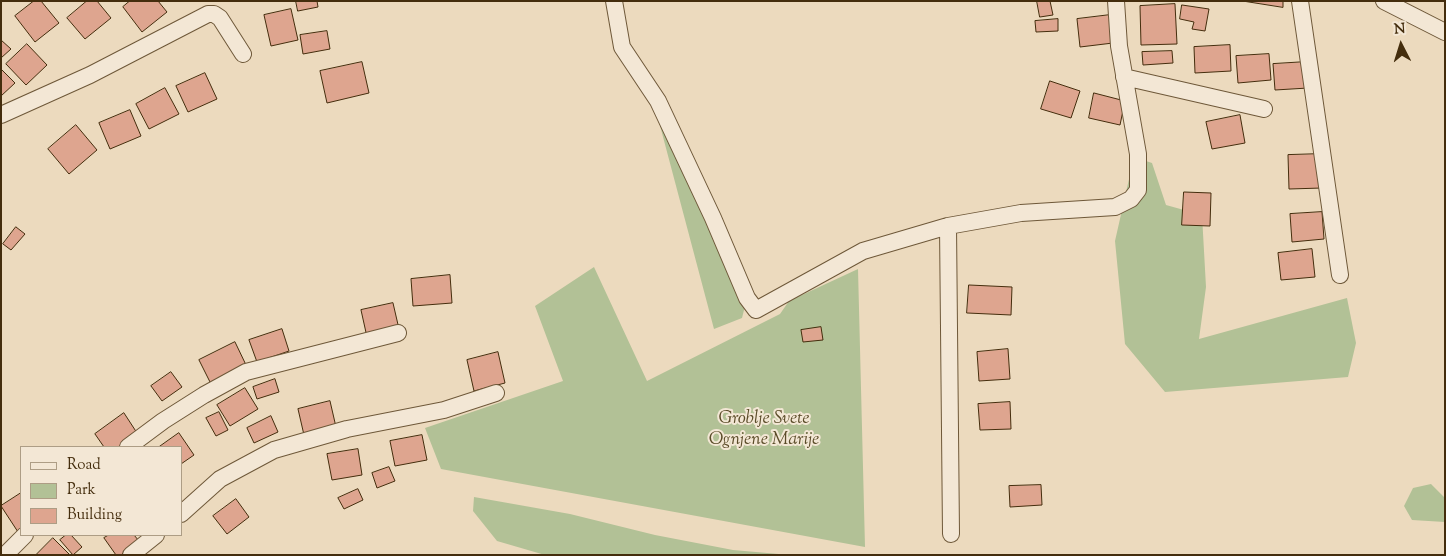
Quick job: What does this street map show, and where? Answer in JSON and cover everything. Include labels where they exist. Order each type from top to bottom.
[{"type":"street","points":[[614,1],[622,47],[658,102],[713,218],[747,298],[756,310],[863,251],[948,226],[1020,213],[1115,207],[1130,200],[1138,190],[1138,154],[1119,46],[1116,1]]},
{"type":"street","points":[[1300,1],[1340,275]]},
{"type":"street","points":[[1384,1],[1445,32]]},
{"type":"street","points":[[1,115],[90,75],[208,14],[214,14],[220,18],[243,54]]},
{"type":"street","points":[[1124,77],[1264,109]]},
{"type":"street","points":[[948,226],[951,534]]},
{"type":"street","points":[[129,446],[204,395],[246,372],[398,333]]},
{"type":"street","points":[[182,513],[220,479],[274,450],[348,429],[444,410],[496,393]]},
{"type":"street","points":[[5,555],[24,536]]},
{"type":"street","points":[[131,555],[155,536]]},
{"type":"green space","points":[[658,118],[747,298],[742,318],[714,329]]},
{"type":"green space","points":[[1134,157],[1152,163],[1166,205],[1202,215],[1206,287],[1199,339],[1347,298],[1356,343],[1348,377],[1165,392],[1125,344],[1115,241]]},
{"type":"green space","name":"Groblje Svete Ognjene Marije","points":[[594,267],[647,381],[780,314],[789,301],[858,269],[865,547],[441,469],[425,428],[563,381],[535,306]]},
{"type":"green space","points":[[1431,484],[1445,498],[1445,522],[1412,520],[1404,506],[1413,488]]},
{"type":"green space","points":[[474,497],[570,514],[655,535],[733,550],[790,555],[545,555],[497,541],[473,511]]},
{"type":"building","points":[[34,1],[41,1],[59,23],[35,42],[15,16]]},
{"type":"building","points":[[87,1],[97,1],[111,18],[85,39],[67,18]]},
{"type":"building","points":[[130,1],[158,1],[167,12],[142,32],[123,7]]},
{"type":"building","points":[[296,1],[317,1],[318,7],[298,11]]},
{"type":"building","points":[[1037,1],[1050,1],[1053,15],[1040,17]]},
{"type":"building","points":[[1243,1],[1283,1],[1283,7]]},
{"type":"building","points":[[1175,4],[1177,44],[1141,45],[1140,6]]},
{"type":"building","points":[[1182,5],[1209,9],[1205,31],[1192,29],[1194,22],[1180,19]]},
{"type":"building","points":[[291,9],[298,40],[271,46],[264,15]]},
{"type":"building","points":[[1110,15],[1113,43],[1080,47],[1077,19]]},
{"type":"building","points":[[1058,19],[1058,31],[1036,32],[1035,21]]},
{"type":"building","points":[[327,31],[330,49],[303,54],[300,35]]},
{"type":"building","points":[[1,40],[11,49],[1,58]]},
{"type":"building","points":[[27,44],[47,65],[26,85],[6,64]]},
{"type":"building","points":[[1230,45],[1231,71],[1195,73],[1194,47]]},
{"type":"building","points":[[1172,51],[1173,63],[1143,65],[1142,52]]},
{"type":"building","points":[[1269,54],[1271,80],[1238,83],[1236,56]]},
{"type":"building","points":[[362,62],[369,93],[327,103],[320,71]]},
{"type":"building","points":[[1306,62],[1308,88],[1275,90],[1273,64]]},
{"type":"building","points":[[1,69],[15,83],[1,96]]},
{"type":"building","points":[[205,73],[217,99],[188,112],[176,86]]},
{"type":"building","points":[[1050,81],[1080,91],[1071,118],[1041,109]]},
{"type":"building","points":[[165,88],[179,114],[149,129],[136,104]]},
{"type":"building","points":[[1094,93],[1125,101],[1120,125],[1089,118]]},
{"type":"building","points":[[130,110],[141,136],[110,149],[99,123]]},
{"type":"building","points":[[1240,115],[1245,143],[1212,149],[1206,122]]},
{"type":"building","points":[[76,125],[97,150],[69,174],[48,149]]},
{"type":"building","points":[[1321,154],[1322,188],[1289,189],[1288,155]]},
{"type":"building","points":[[1184,192],[1211,193],[1210,226],[1182,225]]},
{"type":"building","points":[[1322,212],[1324,239],[1292,242],[1290,214]]},
{"type":"building","points":[[16,227],[25,234],[11,250],[3,244]]},
{"type":"building","points":[[1312,249],[1315,277],[1281,280],[1278,253]]},
{"type":"building","points":[[450,275],[452,303],[413,306],[411,279]]},
{"type":"building","points":[[969,285],[1012,287],[1011,315],[967,313]]},
{"type":"building","points":[[393,303],[399,329],[367,337],[361,310]]},
{"type":"building","points":[[821,327],[823,340],[803,342],[801,330]]},
{"type":"building","points":[[282,329],[289,351],[257,362],[249,340]]},
{"type":"building","points":[[235,342],[247,367],[211,384],[199,360]]},
{"type":"building","points":[[1008,349],[1010,379],[979,381],[977,352]]},
{"type":"building","points":[[498,352],[505,383],[474,391],[467,360]]},
{"type":"building","points":[[171,372],[182,387],[162,401],[151,386]]},
{"type":"building","points":[[275,379],[279,392],[257,399],[253,387]]},
{"type":"building","points":[[245,388],[258,409],[230,426],[217,405]]},
{"type":"building","points":[[330,401],[336,427],[304,435],[298,409]]},
{"type":"building","points":[[1010,402],[1011,429],[980,430],[978,404]]},
{"type":"building","points":[[219,412],[228,430],[216,436],[206,418]]},
{"type":"building","points":[[124,413],[139,436],[124,446],[103,446],[95,434]]},
{"type":"building","points":[[271,416],[278,432],[254,443],[247,428]]},
{"type":"building","points":[[179,433],[194,455],[182,463],[182,446],[160,446]]},
{"type":"building","points":[[422,435],[427,460],[395,466],[390,441]]},
{"type":"building","points":[[358,449],[362,475],[332,480],[327,454]]},
{"type":"building","points":[[389,467],[395,481],[377,488],[372,473]]},
{"type":"building","points":[[1041,485],[1042,505],[1010,507],[1009,486]]},
{"type":"building","points":[[358,489],[363,500],[344,509],[338,498]]},
{"type":"building","points":[[20,494],[20,531],[18,532],[1,506]]},
{"type":"building","points":[[236,499],[249,517],[227,534],[213,516]]},
{"type":"building","points":[[65,536],[72,536],[82,547],[73,555],[60,540]]},
{"type":"building","points":[[107,536],[135,536],[139,541],[121,555],[116,555],[104,538]]},
{"type":"building","points":[[53,538],[70,555],[36,555]]}]
